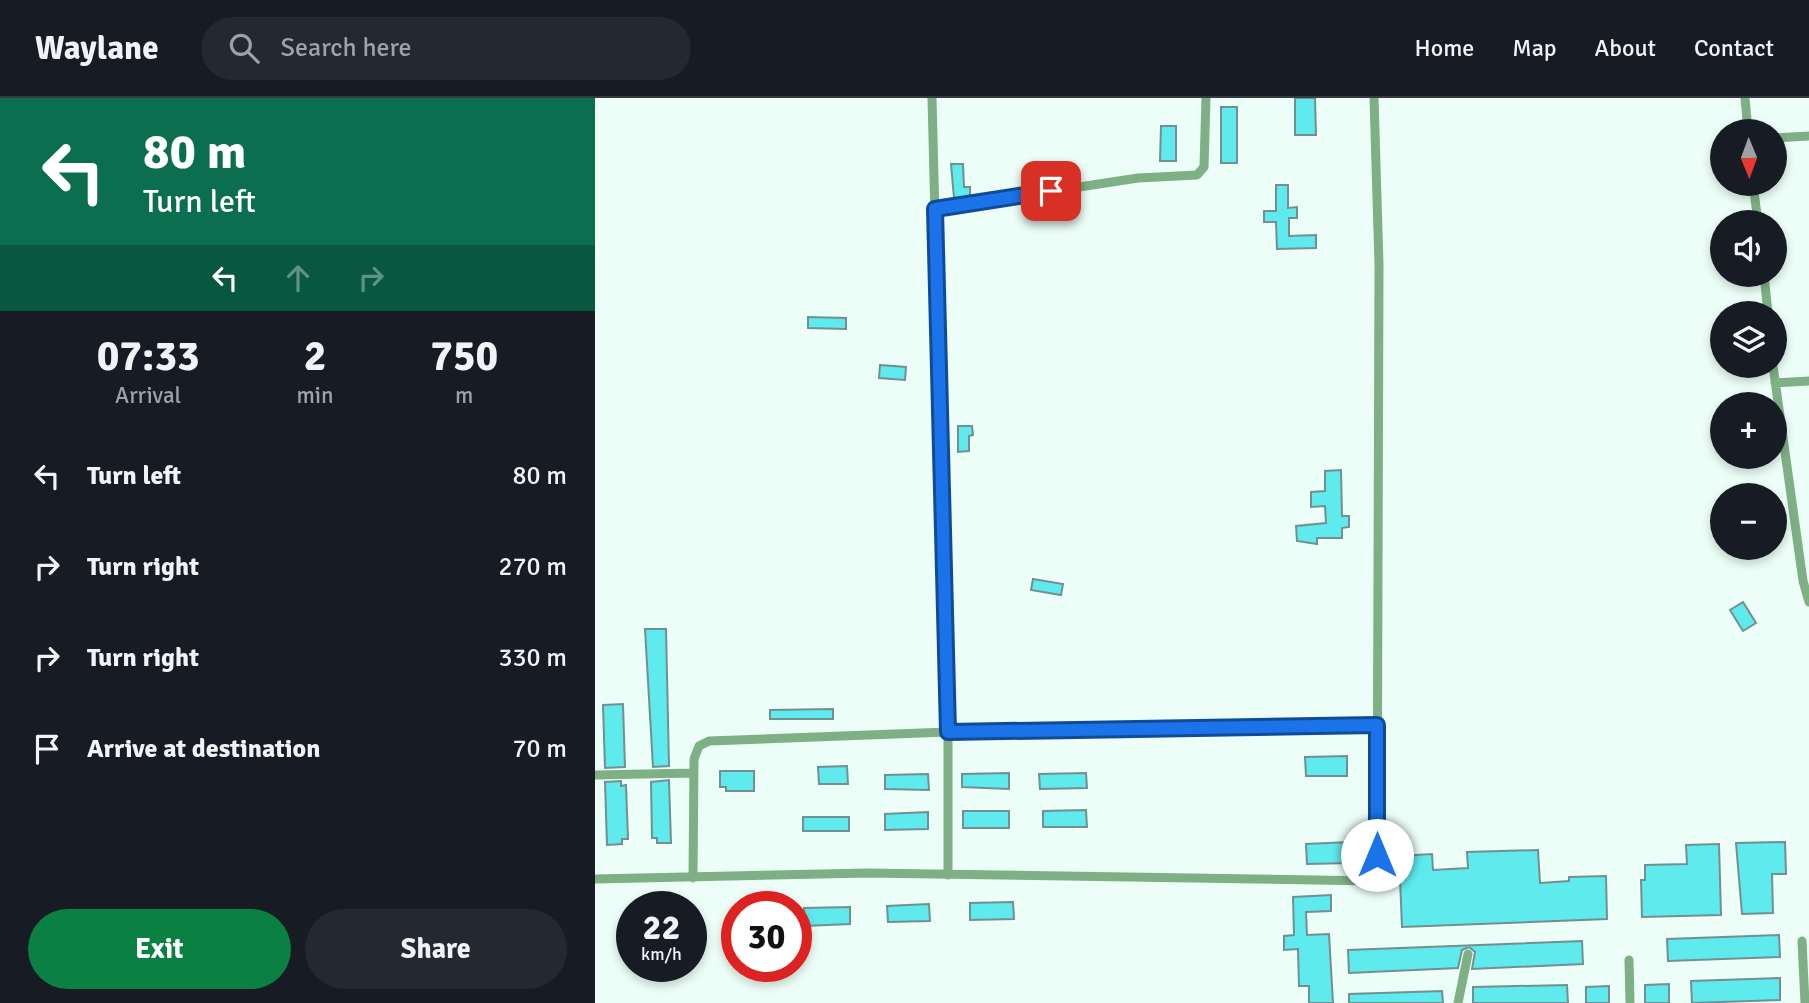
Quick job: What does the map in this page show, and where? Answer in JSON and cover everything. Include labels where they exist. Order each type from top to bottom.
[{"type":"street","points":[[932,98],[948,732],[948,875]]},
{"type":"street","points":[[935,209],[1137,178],[1197,175],[1204,167],[1206,98]]},
{"type":"street","points":[[595,879],[868,873],[1377,881],[1379,265],[1374,98]]},
{"type":"street","points":[[1745,98],[1747,119]]},
{"type":"street","points":[[1787,137],[1809,136]]},
{"type":"street","points":[[1774,378],[1803,581],[1809,603]]},
{"type":"street","points":[[1775,383],[1809,381]]},
{"type":"street","points":[[693,878],[693,773],[699,746],[709,741],[948,732],[1377,725]]},
{"type":"street","points":[[595,775],[693,773]]},
{"type":"street","points":[[1802,941],[1805,1003]]},
{"type":"street","points":[[1458,1003],[1468,954]]},
{"type":"street","points":[[1629,960],[1630,1003]]},
{"type":"building","points":[[1295,98],[1315,98],[1316,135],[1295,135]]},
{"type":"building","points":[[1221,107],[1237,107],[1237,163],[1221,163]]},
{"type":"building","points":[[1161,126],[1176,126],[1176,161],[1160,161]]},
{"type":"building","points":[[951,164],[963,164],[964,187],[970,187],[970,197],[954,198]]},
{"type":"building","points":[[1276,185],[1288,185],[1288,208],[1297,207],[1297,218],[1289,218],[1289,236],[1316,235],[1316,248],[1277,249],[1276,222],[1264,222],[1264,211],[1276,211]]},
{"type":"building","points":[[808,317],[846,318],[846,329],[808,328]]},
{"type":"building","points":[[880,365],[906,367],[905,380],[879,378]]},
{"type":"building","points":[[958,426],[972,426],[969,451],[958,452]]},
{"type":"building","points":[[1341,470],[1342,516],[1349,516],[1349,527],[1342,528],[1342,538],[1317,538],[1317,544],[1297,541],[1296,526],[1326,523],[1325,506],[1311,507],[1311,492],[1325,491],[1325,471]]},
{"type":"building","points":[[1033,579],[1063,584],[1061,595],[1031,590]]},
{"type":"building","points":[[1743,602],[1756,623],[1743,631],[1730,610]]},
{"type":"building","points":[[645,629],[666,629],[669,766],[653,767]]},
{"type":"building","points":[[623,704],[625,767],[605,768],[603,705]]},
{"type":"building","points":[[833,709],[833,719],[770,719],[770,710]]},
{"type":"building","points":[[1347,756],[1347,776],[1306,776],[1305,757]]},
{"type":"building","points":[[847,766],[848,784],[819,784],[818,767]]},
{"type":"building","points":[[720,771],[754,771],[754,791],[726,791],[726,787],[720,787]]},
{"type":"building","points":[[1009,773],[1009,789],[962,787],[962,774]]},
{"type":"building","points":[[1086,773],[1087,788],[1040,789],[1039,774]]},
{"type":"building","points":[[928,774],[929,790],[885,789],[885,775]]},
{"type":"building","points":[[669,780],[671,843],[657,843],[657,838],[652,838],[651,782]]},
{"type":"building","points":[[621,781],[621,786],[626,785],[628,839],[622,839],[622,844],[607,845],[605,782]]},
{"type":"building","points":[[1086,810],[1087,827],[1043,827],[1043,811]]},
{"type":"building","points":[[963,811],[1009,811],[1009,828],[963,828]]},
{"type":"building","points":[[928,812],[928,829],[885,830],[885,814]]},
{"type":"building","points":[[803,817],[849,817],[849,831],[803,831]]},
{"type":"building","points":[[1350,842],[1351,863],[1307,864],[1306,844]]},
{"type":"building","points":[[1785,842],[1786,874],[1772,874],[1773,913],[1742,914],[1736,843]]},
{"type":"building","points":[[1719,844],[1721,915],[1642,917],[1641,880],[1645,880],[1645,865],[1687,864],[1686,845]]},
{"type":"building","points":[[1538,850],[1540,883],[1569,881],[1569,877],[1606,876],[1607,919],[1402,927],[1399,856],[1432,854],[1433,870],[1468,868],[1467,852]]},
{"type":"building","points":[[1331,895],[1331,911],[1306,912],[1307,935],[1329,934],[1333,1003],[1309,1003],[1309,986],[1299,986],[1298,949],[1284,950],[1284,936],[1294,935],[1293,897]]},
{"type":"building","points":[[1013,902],[1014,919],[970,920],[970,903]]},
{"type":"building","points":[[929,904],[930,921],[888,922],[887,906]]},
{"type":"building","points":[[850,907],[850,924],[812,926],[812,908]]},
{"type":"building","points":[[1779,935],[1780,957],[1668,961],[1667,939]]},
{"type":"building","points":[[1582,941],[1583,964],[1472,969],[1475,952],[1469,947],[1462,950],[1458,968],[1349,973],[1348,950]]},
{"type":"building","points":[[1780,978],[1780,1000],[1692,1003],[1691,981]]},
{"type":"building","points":[[1669,984],[1669,1003],[1645,1003],[1645,985]]},
{"type":"building","points":[[1567,985],[1568,1003],[1473,1003],[1473,987]]},
{"type":"building","points":[[1609,986],[1609,1003],[1586,1003],[1586,987]]},
{"type":"building","points":[[1442,991],[1443,1003],[1349,1003],[1349,994]]},
{"type":"route","points":[[1051,191],[935,209],[948,732],[1377,725],[1377,855]]}]
